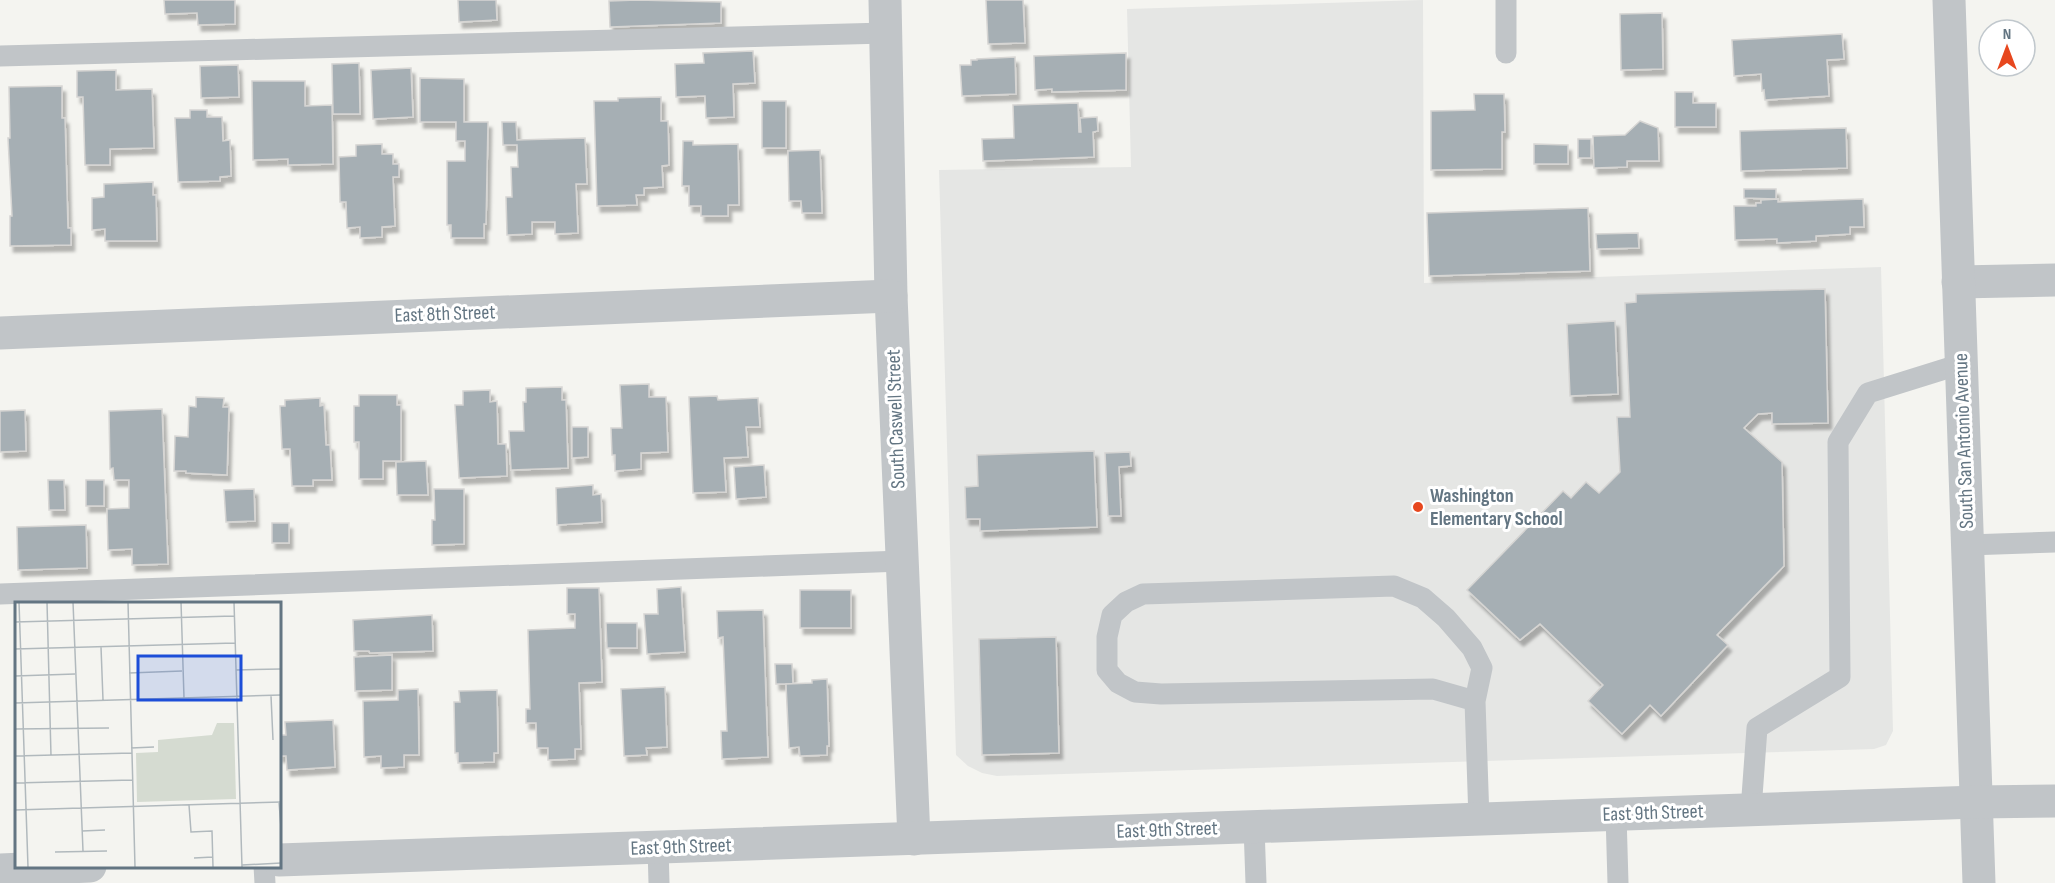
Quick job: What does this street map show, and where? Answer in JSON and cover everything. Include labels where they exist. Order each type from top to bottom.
[{"type":"street","name":"South Caswell Street","points":[[885,0],[891,296],[914,838]]},
{"type":"street","name":"South San Antonio Avenue","points":[[1949,0],[1979,883]]},
{"type":"street","points":[[1958,282],[2055,280]]},
{"type":"street","name":"East 8th Street","points":[[0,333],[891,296]]},
{"type":"street","name":"East 9th Street","points":[[280,860],[2055,801]]},
{"type":"street","points":[[0,870],[60,868]]},
{"type":"lane","points":[[1506,0],[1506,53]]},
{"type":"lane","points":[[0,56],[886,33]]},
{"type":"lane","points":[[1751,810],[1757,728],[1840,677],[1838,442],[1868,393],[1961,364]]},
{"type":"lane","points":[[1968,545],[2055,542]]},
{"type":"lane","points":[[0,594],[902,561]]},
{"type":"lane","points":[[1475,701],[1433,689],[1161,694],[1135,692],[1118,683],[1107,670],[1107,637],[1112,615],[1125,602],[1143,594],[1394,586],[1423,598],[1446,618],[1472,648],[1482,668],[1475,701],[1479,820]]},
{"type":"lane","points":[[1616,814],[1618,883]]},
{"type":"lane","points":[[1254,827],[1256,883]]},
{"type":"lane","points":[[658,847],[659,883]]},
{"type":"lane","points":[[101,868],[102,883]]},
{"type":"lane","points":[[264,868],[265,883]]},
{"type":"shaded area","name":"Washington Elementary School","points":[[1423,0],[1424,283],[1881,267],[1893,731],[1886,745],[1874,749],[997,776],[982,773],[968,766],[956,755],[939,170],[1131,167],[1127,9]]},
{"type":"building","points":[[164,0],[235,0],[235,24],[198,25],[197,13],[165,14]]},
{"type":"building","points":[[458,0],[496,0],[497,20],[459,22]]},
{"type":"building","points":[[986,0],[1023,0],[1025,43],[988,44]]},
{"type":"building","points":[[609,1],[721,2],[721,23],[610,27]]},
{"type":"building","points":[[1662,13],[1663,69],[1621,70],[1620,14]]},
{"type":"building","points":[[1842,34],[1844,59],[1827,60],[1829,96],[1765,100],[1761,74],[1734,76],[1732,40]]},
{"type":"building","points":[[753,51],[755,83],[733,84],[734,117],[706,118],[705,96],[676,97],[675,64],[704,63],[703,53]]},
{"type":"building","points":[[1126,53],[1126,90],[1052,92],[1052,89],[1035,90],[1034,56]]},
{"type":"building","points":[[1015,57],[1016,94],[962,96],[960,65],[971,65],[971,60],[977,59]]},
{"type":"building","points":[[359,63],[360,114],[333,114],[332,64]]},
{"type":"building","points":[[238,65],[239,97],[201,98],[200,66]]},
{"type":"building","points":[[411,68],[413,117],[373,119],[371,70]]},
{"type":"building","points":[[116,70],[116,90],[152,89],[154,148],[110,149],[110,165],[85,165],[83,97],[77,97],[77,71]]},
{"type":"building","points":[[420,78],[464,79],[464,122],[488,122],[484,238],[451,238],[451,225],[447,225],[447,161],[465,161],[465,141],[456,141],[456,122],[420,122]]},
{"type":"building","points":[[252,81],[305,81],[305,106],[332,105],[333,164],[288,165],[288,159],[253,160]]},
{"type":"building","points":[[62,86],[68,228],[71,228],[71,245],[10,246],[10,216],[12,216],[8,138],[10,138],[9,87]]},
{"type":"building","points":[[1675,92],[1693,92],[1693,103],[1716,103],[1716,127],[1675,127]]},
{"type":"building","points":[[1474,94],[1504,94],[1505,132],[1502,132],[1502,169],[1431,170],[1431,111],[1475,110]]},
{"type":"building","points":[[661,97],[661,121],[668,121],[669,165],[662,166],[663,187],[644,188],[644,195],[636,195],[637,205],[597,206],[594,101]]},
{"type":"building","points":[[762,101],[786,101],[786,148],[762,148]]},
{"type":"building","points":[[1078,103],[1079,132],[1081,132],[1080,118],[1097,117],[1098,131],[1093,132],[1094,157],[983,161],[982,139],[1014,138],[1013,105]]},
{"type":"building","points":[[190,110],[207,110],[207,117],[222,117],[223,141],[230,140],[231,176],[220,177],[220,181],[178,182],[175,118],[190,118]]},
{"type":"building","points":[[1640,121],[1658,128],[1659,161],[1627,161],[1627,167],[1594,168],[1593,136],[1625,135]]},
{"type":"building","points":[[502,122],[516,122],[517,140],[585,138],[587,184],[576,184],[578,233],[555,234],[555,222],[532,222],[532,234],[507,235],[506,197],[512,197],[511,167],[518,167],[517,145],[503,145]]},
{"type":"building","points":[[1846,128],[1847,168],[1741,171],[1740,131]]},
{"type":"building","points":[[1578,139],[1591,139],[1591,158],[1578,158]]},
{"type":"building","points":[[683,141],[693,141],[693,145],[738,144],[739,205],[728,205],[728,216],[701,216],[701,206],[689,206],[689,186],[682,186]]},
{"type":"building","points":[[382,144],[382,154],[393,154],[393,164],[399,164],[399,177],[393,177],[395,226],[382,227],[382,237],[360,238],[360,227],[347,228],[346,202],[340,202],[339,157],[356,156],[356,145]]},
{"type":"building","points":[[1534,144],[1568,145],[1568,164],[1534,164]]},
{"type":"building","points":[[820,150],[822,213],[802,213],[801,201],[789,201],[788,151]]},
{"type":"building","points":[[153,182],[153,195],[156,195],[157,241],[105,241],[105,229],[92,230],[92,198],[104,197],[104,184]]},
{"type":"building","points":[[1744,189],[1776,189],[1776,199],[1744,198]]},
{"type":"building","points":[[1778,199],[1778,202],[1863,199],[1864,227],[1850,227],[1850,234],[1816,236],[1816,241],[1777,243],[1777,239],[1735,240],[1734,206],[1756,206],[1756,203],[1761,203],[1761,200]]},
{"type":"building","points":[[1588,208],[1590,271],[1429,276],[1427,213]]},
{"type":"building","points":[[1638,233],[1639,248],[1597,249],[1596,234]]},
{"type":"building","points":[[1825,289],[1828,423],[1772,424],[1772,413],[1758,414],[1744,428],[1782,462],[1784,566],[1717,635],[1728,645],[1661,716],[1650,705],[1622,734],[1588,701],[1603,685],[1540,624],[1520,640],[1467,590],[1563,491],[1571,498],[1586,482],[1599,493],[1620,472],[1617,417],[1630,417],[1625,303],[1636,302],[1636,294]]},
{"type":"building","points":[[1615,321],[1618,394],[1570,396],[1567,324]]},
{"type":"building","points":[[649,384],[649,397],[666,397],[668,452],[641,453],[641,469],[615,471],[611,428],[622,428],[620,385]]},
{"type":"building","points":[[562,387],[562,400],[566,400],[568,468],[511,470],[509,431],[524,431],[523,402],[526,402],[526,388]]},
{"type":"building","points":[[490,390],[490,402],[497,401],[498,444],[506,444],[507,476],[459,478],[455,405],[463,405],[463,391]]},
{"type":"building","points":[[359,395],[397,395],[397,405],[401,405],[401,461],[383,461],[383,479],[359,479],[359,442],[354,442],[354,406],[359,406]]},
{"type":"building","points":[[717,396],[718,400],[758,398],[760,427],[746,427],[748,457],[724,458],[726,492],[693,493],[689,397]]},
{"type":"building","points":[[196,397],[224,398],[223,407],[229,407],[227,475],[174,471],[175,436],[188,437],[189,406],[196,407]]},
{"type":"building","points":[[320,398],[320,406],[324,405],[326,445],[330,445],[332,480],[313,480],[313,486],[292,486],[290,449],[282,449],[280,406],[285,406],[285,400]]},
{"type":"building","points":[[162,409],[168,564],[132,565],[132,549],[108,550],[107,509],[129,508],[129,480],[114,480],[113,468],[110,469],[109,411]]},
{"type":"building","points":[[25,410],[26,451],[0,452],[0,411]]},
{"type":"building","points":[[572,427],[588,427],[588,457],[572,458]]},
{"type":"building","points":[[1094,451],[1097,527],[980,531],[980,519],[966,519],[965,487],[978,486],[977,455]]},
{"type":"building","points":[[1130,452],[1131,466],[1119,467],[1121,516],[1108,516],[1105,453]]},
{"type":"building","points":[[426,461],[428,495],[397,495],[396,462]]},
{"type":"building","points":[[764,465],[766,497],[736,499],[734,467]]},
{"type":"building","points":[[48,480],[64,480],[65,510],[49,510]]},
{"type":"building","points":[[86,480],[104,480],[104,506],[86,506]]},
{"type":"building","points":[[593,485],[593,495],[601,494],[602,522],[557,525],[556,488]]},
{"type":"building","points":[[254,489],[255,521],[226,522],[224,490]]},
{"type":"building","points":[[434,489],[464,489],[464,544],[432,545],[432,520],[435,520]]},
{"type":"building","points":[[272,523],[289,523],[289,543],[272,543]]},
{"type":"building","points":[[86,525],[87,568],[18,570],[17,527]]},
{"type":"building","points":[[681,587],[685,652],[647,654],[644,614],[658,614],[657,589]]},
{"type":"building","points":[[567,588],[599,588],[602,682],[579,683],[581,749],[575,749],[575,759],[548,760],[548,748],[537,748],[536,723],[526,723],[526,709],[530,709],[528,630],[575,628],[575,614],[567,614]]},
{"type":"building","points":[[800,590],[851,590],[851,628],[800,628]]},
{"type":"building","points":[[763,610],[768,757],[722,759],[721,731],[727,731],[723,637],[718,638],[717,611]]},
{"type":"building","points":[[432,615],[433,651],[370,653],[369,651],[354,651],[353,620]]},
{"type":"building","points":[[606,623],[637,623],[637,648],[607,648]]},
{"type":"building","points":[[1056,637],[1059,753],[982,755],[979,639]]},
{"type":"building","points":[[392,655],[392,690],[355,691],[354,657]]},
{"type":"building","points":[[775,664],[792,664],[793,684],[776,684]]},
{"type":"building","points":[[827,679],[829,746],[827,746],[827,755],[800,756],[799,747],[789,748],[786,684],[812,683],[812,680]]},
{"type":"building","points":[[665,687],[667,747],[646,748],[647,755],[624,756],[621,689]]},
{"type":"building","points":[[418,689],[419,755],[404,755],[404,767],[381,768],[381,756],[364,757],[363,701],[398,700],[398,690]]},
{"type":"building","points":[[497,690],[498,753],[494,753],[494,762],[458,763],[458,753],[455,753],[454,702],[460,702],[459,691]]},
{"type":"building","points":[[333,720],[335,767],[287,770],[286,756],[280,756],[280,735],[286,735],[285,722]]},
{"type":"place","name":"Washington Elementary School","points":[[1418,507]]}]
